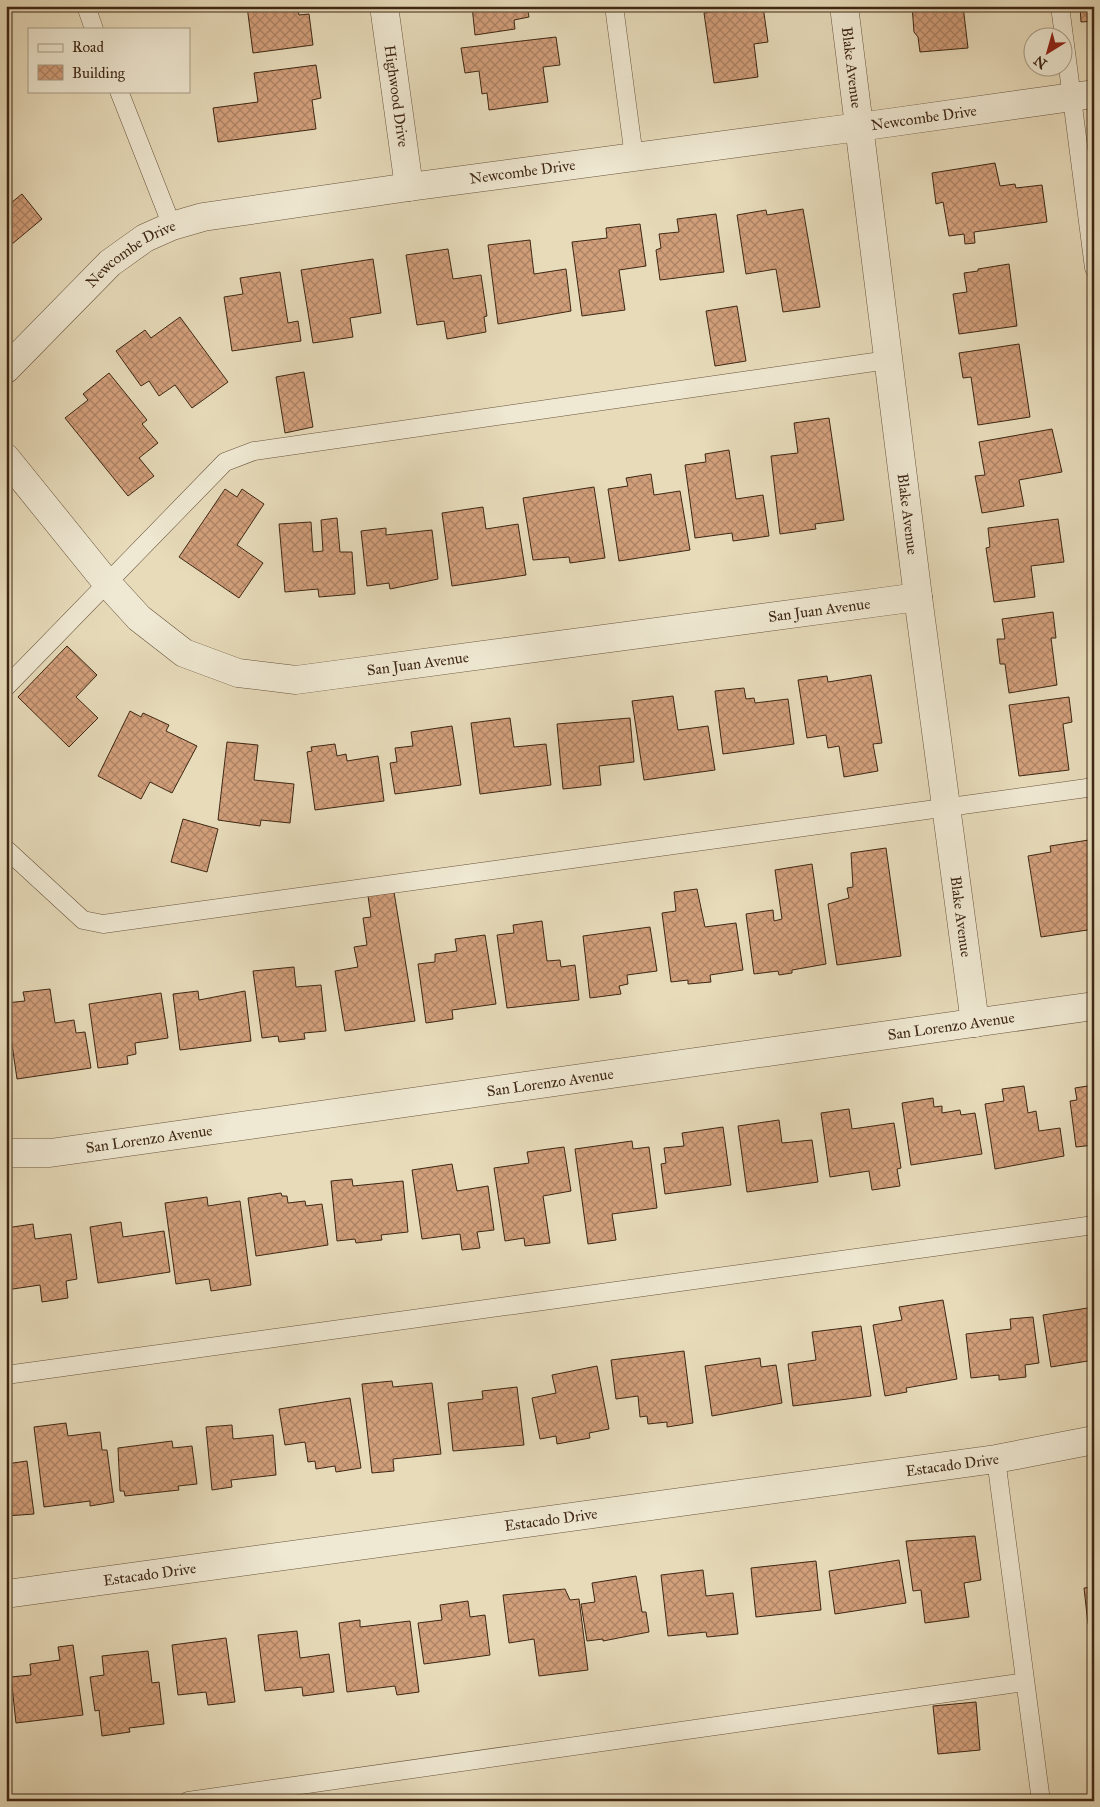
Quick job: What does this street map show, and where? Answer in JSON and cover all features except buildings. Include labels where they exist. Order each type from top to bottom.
[{"type":"street","name":"Highwood Drive","points":[[384,6],[410,186]]},
{"type":"street","name":"Blake Avenue","points":[[844,6],[918,597],[975,1023]]},
{"type":"street","name":"Newcombe Drive","points":[[6,370],[110,263],[145,238],[172,226],[202,217],[410,186],[859,128],[1083,95]]},
{"type":"street","name":"San Juan Avenue","points":[[6,458],[107,583],[138,618],[184,653],[238,673],[296,680],[918,597]]},
{"type":"street","name":"San Lorenzo Avenue","points":[[6,1153],[50,1153],[1094,1006]]},
{"type":"street","name":"Estacado Drive","points":[[6,1594],[996,1460],[1094,1440]]},
{"type":"lane","points":[[86,6],[94,28]]},
{"type":"lane","points":[[614,6],[634,157]]},
{"type":"lane","points":[[1060,6],[1083,95],[1094,268]]},
{"type":"lane","points":[[119,92],[172,226]]},
{"type":"lane","points":[[6,687],[225,462],[254,451],[888,360]]},
{"type":"lane","points":[[6,849],[83,920],[104,924],[1094,787]]},
{"type":"lane","points":[[6,1375],[1094,1225]]},
{"type":"lane","points":[[996,1460],[1041,1801]]},
{"type":"lane","points":[[188,1801],[1025,1682]]}]
